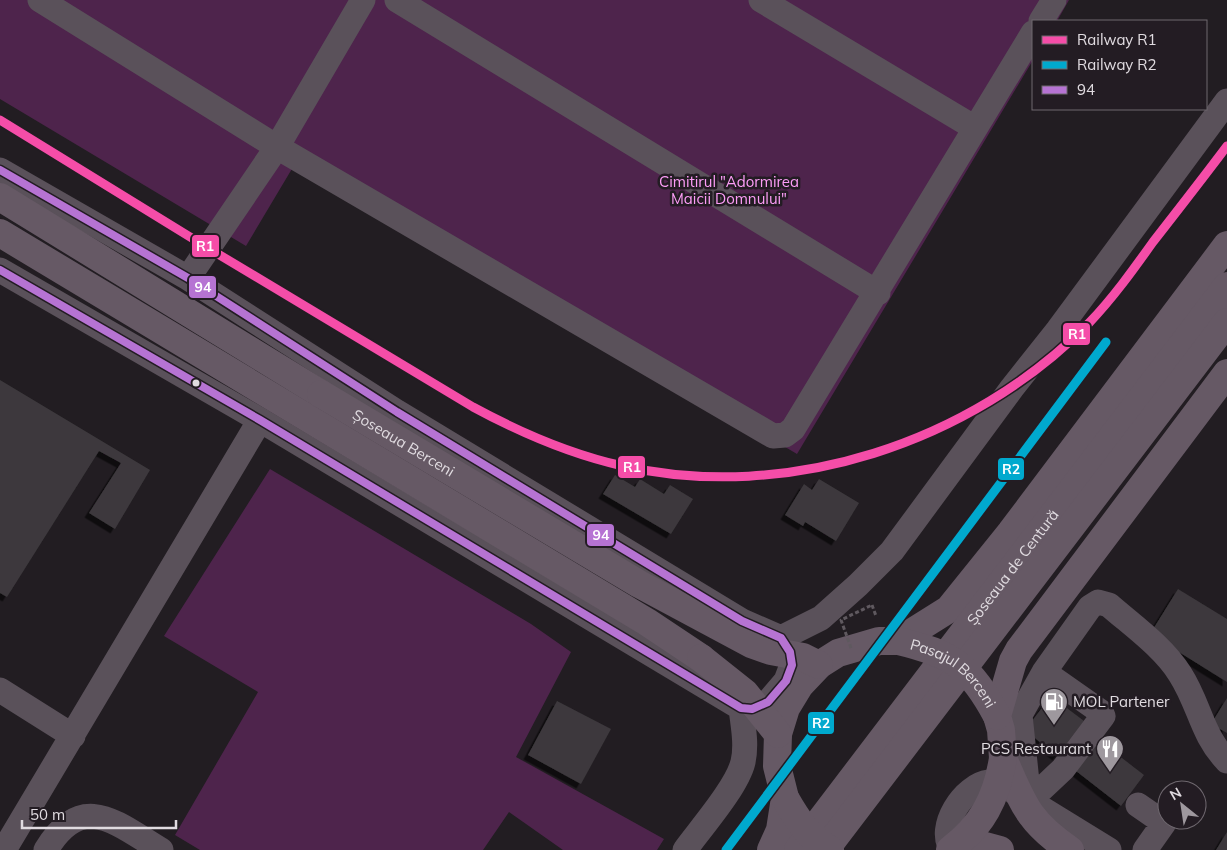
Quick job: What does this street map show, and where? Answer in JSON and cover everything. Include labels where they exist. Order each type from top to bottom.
[{"type":"main road","name":"Șoseaua Berceni","points":[[0,197],[314,405],[675,640],[745,693],[778,734]]},
{"type":"main road","name":"Șoseaua Berceni","points":[[0,233],[751,644],[771,651],[802,657],[819,666]]},
{"type":"main road","points":[[898,641],[949,609],[962,596],[1227,245]]},
{"type":"main road","name":"Șoseaua de Centură","points":[[798,850],[1227,286]]},
{"type":"main road","name":"Șoseaua de Centură","points":[[825,850],[1227,322]]},
{"type":"main road","points":[[997,716],[1013,661],[1022,646],[1227,373]]},
{"type":"main road","name":"Pasajul Berceni","points":[[830,850],[821,845],[800,824],[785,798],[777,766],[778,734],[786,708],[800,685],[819,666],[851,648],[879,642],[898,641],[930,648],[959,664],[982,687],[997,716],[1001,730],[1003,758],[1000,781],[992,804],[980,823],[955,847]]},
{"type":"main road","points":[[1003,758],[1031,817],[1053,839],[1070,850]]},
{"type":"main road","points":[[771,850],[780,830],[785,798]]},
{"type":"main road","points":[[955,847],[1000,850]]},
{"type":"street","points":[[40,0],[277,147],[773,436],[785,435],[793,429],[878,293],[1032,35]]},
{"type":"street","points":[[188,278],[277,147],[363,0]]},
{"type":"street","points":[[397,0],[878,293]]},
{"type":"street","points":[[762,0],[975,128]]},
{"type":"street","points":[[1041,20],[1054,0]]},
{"type":"street","points":[[781,638],[820,618],[858,585],[892,551],[1227,101]]},
{"type":"street","points":[[0,170],[188,278],[397,412],[742,621],[781,638],[790,652],[792,665],[786,681],[768,702],[752,709],[741,708],[260,420],[0,270]]},
{"type":"street","points":[[4,850],[260,420]]},
{"type":"street","points":[[1029,801],[1020,716],[1044,672],[1090,607],[1098,602],[1109,605],[1167,657],[1179,672],[1198,707],[1206,735],[1227,761]]},
{"type":"street","points":[[1029,801],[1063,769],[1103,716],[1101,712],[1044,672]]},
{"type":"street","points":[[0,690],[73,736]]},
{"type":"street","points":[[685,850],[735,781],[743,763],[745,739],[741,708]]},
{"type":"street","points":[[955,847],[947,830],[955,808],[973,788],[990,782],[1004,786],[1109,850]]},
{"type":"street","points":[[1138,805],[1164,823],[1145,850]]},
{"type":"street","points":[[46,850],[57,832],[69,821],[94,816],[108,819],[161,850]]},
{"type":"path","points":[[851,648],[840,620],[872,605]]},
{"type":"green space","name":"Cimitirul \"Adormirea Maicii Domnului\"","points":[[0,0],[1069,0],[1058,20],[1032,20],[1032,62],[797,454],[299,157],[246,246],[0,99]]},
{"type":"green space","points":[[270,469],[531,624],[571,652],[516,757],[664,839],[657,850],[563,850],[509,812],[483,850],[200,850],[175,835],[258,692],[164,636]]},
{"type":"building","points":[[0,380],[150,470],[115,529],[89,513],[121,463],[99,451],[7,597],[0,593]]},
{"type":"building","points":[[615,475],[635,487],[640,479],[664,494],[670,485],[693,499],[671,534],[603,494]]},
{"type":"building","points":[[819,479],[859,503],[836,541],[805,522],[803,526],[785,515],[804,484],[812,490]]},
{"type":"building","points":[[1178,589],[1227,619],[1227,682],[1150,634]]},
{"type":"building","name":"MOL Partener","points":[[1051,696],[1084,721],[1057,756],[1025,730]]},
{"type":"building","points":[[1227,698],[1227,733],[1211,724]]},
{"type":"building","points":[[557,701],[611,729],[581,784],[528,755]]},
{"type":"building","name":"PCS Restaurant","points":[[1100,741],[1144,775],[1121,806],[1076,771]]},
{"type":"building","points":[[1227,832],[1227,850],[1216,850]]},
{"type":"rail line","name":"R1","points":[[0,120],[208,248],[491,417],[546,442],[603,461],[623,466],[686,475],[749,476],[812,469],[874,453],[933,431],[990,401],[1042,365],[1089,323],[1122,284],[1227,146]]},
{"type":"rail line","name":"R2","points":[[726,850],[1106,342]]},
{"type":"transit line","name":"94","points":[[0,170],[188,278],[397,412],[742,621],[781,638],[790,652],[792,665],[786,681],[768,702],[752,709],[741,708],[260,420],[0,270]]},
{"type":"place","name":"MOL Partener","points":[[1054,726]]},
{"type":"place","name":"PCS Restaurant","points":[[1110,773]]}]
